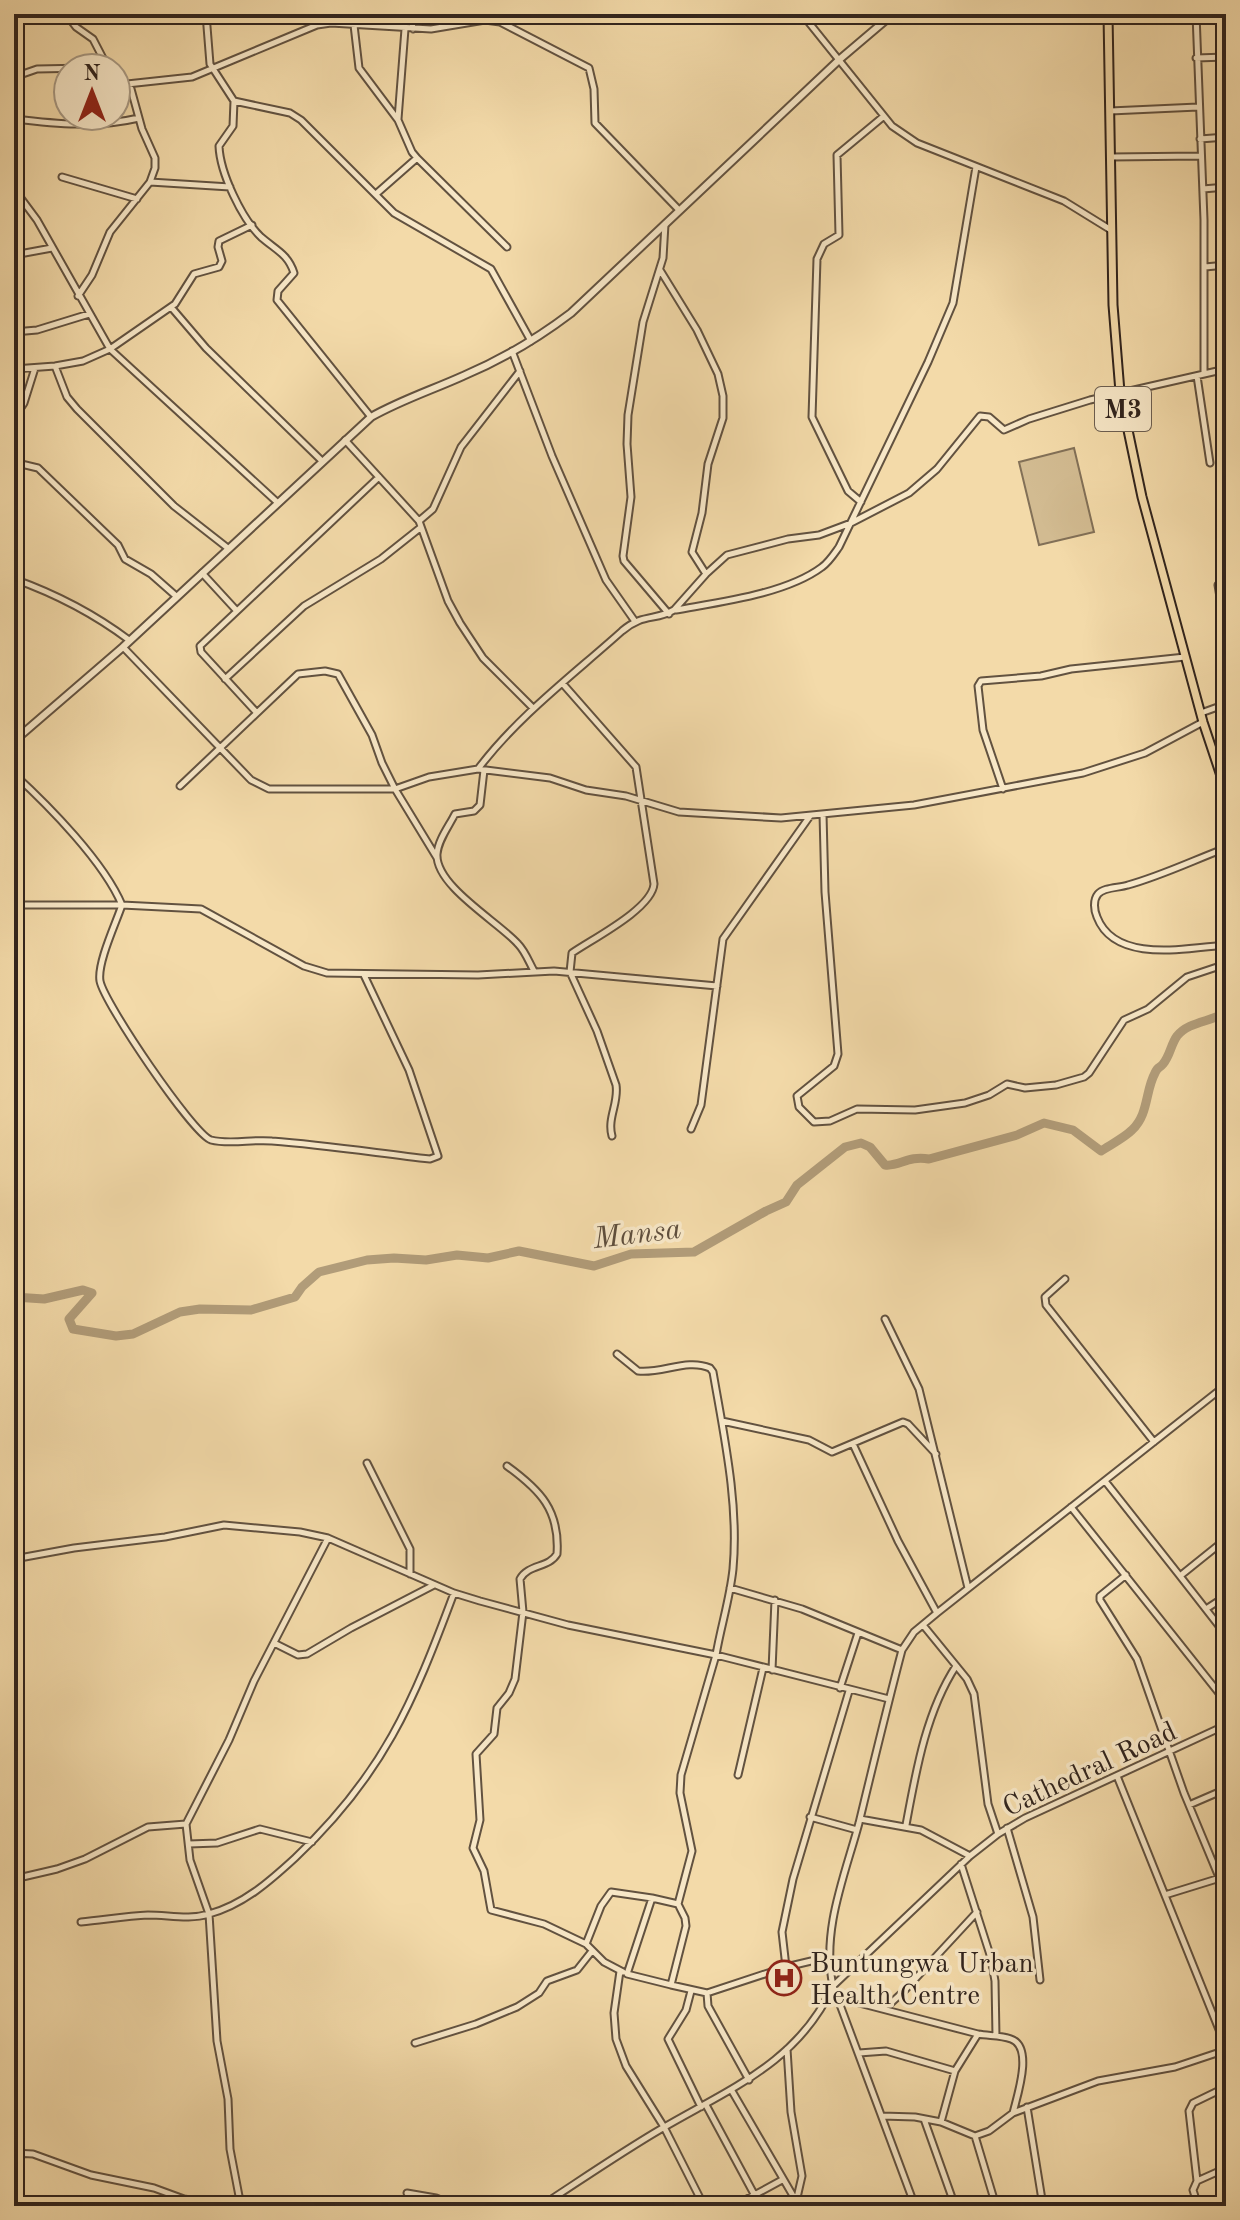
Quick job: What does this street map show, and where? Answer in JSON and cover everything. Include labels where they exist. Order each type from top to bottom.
[{"type":"main road","name":"M3","points":[[1108,14],[1114,333],[1120,392],[1134,467],[1203,722],[1226,791]]},
{"type":"street","points":[[30,14],[99,14]]},
{"type":"street","points":[[206,14],[209,57],[213,69],[234,101],[233,126],[219,146],[230,187],[252,225],[263,238],[285,254],[293,269],[293,276],[278,291],[277,300],[371,417]]},
{"type":"street","points":[[322,14],[331,23]]},
{"type":"street","points":[[411,14],[413,29]]},
{"type":"street","points":[[506,25],[515,14]]},
{"type":"street","points":[[802,14],[902,135],[1064,201],[1111,230]]},
{"type":"street","points":[[14,741],[123,647],[371,417],[398,402],[473,372],[531,341],[571,313],[840,59],[893,14]]},
{"type":"street","points":[[1196,14],[1205,267],[1201,375],[1210,463]]},
{"type":"street","points":[[66,16],[93,39],[100,52]]},
{"type":"street","points":[[132,83],[192,77],[305,28],[331,23],[431,29],[485,20],[506,25],[589,68],[594,89],[595,123],[679,210]]},
{"type":"street","points":[[354,25],[359,68],[398,120],[412,152],[507,247]]},
{"type":"street","points":[[398,120],[405,29]]},
{"type":"street","points":[[1196,58],[1226,57]]},
{"type":"street","points":[[14,77],[37,69],[52,69]]},
{"type":"street","points":[[78,296],[92,275],[110,232],[150,182],[155,168],[155,158],[132,93]]},
{"type":"street","points":[[234,101],[290,113],[301,120],[329,151],[409,223],[491,269],[531,341]]},
{"type":"street","points":[[1110,111],[1198,107]]},
{"type":"street","points":[[861,502],[848,491],[812,417],[817,259],[824,244],[839,235],[837,155],[884,116]]},
{"type":"street","points":[[14,119],[104,126],[139,118]]},
{"type":"street","points":[[1200,139],[1226,137]]},
{"type":"street","points":[[1111,157],[1200,156]]},
{"type":"street","points":[[376,194],[417,158]]},
{"type":"street","points":[[437,858],[455,814],[474,811],[480,805],[481,769],[494,747],[533,708],[634,620],[775,588],[807,576],[825,565],[839,547],[851,523],[928,362],[957,293],[976,167]]},
{"type":"street","points":[[62,177],[137,199]]},
{"type":"street","points":[[150,182],[230,187]]},
{"type":"street","points":[[1203,189],[1226,187]]},
{"type":"street","points":[[14,189],[37,220],[110,349],[278,503]]},
{"type":"street","points":[[665,223],[659,269],[643,322],[628,415],[631,497],[623,556],[624,561],[672,612]]},
{"type":"street","points":[[14,369],[83,361],[110,349],[180,299],[194,274],[222,264],[219,241],[252,225]]},
{"type":"street","points":[[14,255],[52,248]]},
{"type":"street","points":[[1205,267],[1226,265]]},
{"type":"street","points":[[659,269],[697,330],[718,374],[723,396],[723,418],[708,464],[702,513],[692,552],[706,574]]},
{"type":"street","points":[[171,307],[206,348],[322,461]]},
{"type":"street","points":[[14,332],[37,330],[89,314]]},
{"type":"street","points":[[512,351],[552,456],[606,580],[634,620]]},
{"type":"street","points":[[55,366],[67,397],[77,409],[174,506],[229,549]]},
{"type":"street","points":[[14,418],[24,403],[35,368]]},
{"type":"street","points":[[672,612],[719,560],[744,549],[819,535],[892,503],[923,483],[980,416],[989,417],[1004,430],[1029,419],[1120,392],[1226,369]]},
{"type":"street","points":[[225,679],[304,606],[381,559],[420,525],[433,509],[461,447],[520,371]]},
{"type":"street","points":[[345,440],[420,525],[448,601],[460,623],[483,658],[533,708]]},
{"type":"street","points":[[14,452],[17,463],[38,468],[118,545],[125,559],[151,574],[176,596]]},
{"type":"street","points":[[258,713],[201,652],[200,646],[379,477]]},
{"type":"street","points":[[202,573],[236,610]]},
{"type":"street","points":[[14,579],[51,592],[96,615],[129,640]]},
{"type":"street","points":[[1218,585],[1226,634]]},
{"type":"street","points":[[123,647],[251,780],[269,789],[395,789],[429,777],[481,769],[550,778],[586,790],[640,800],[679,812],[765,818],[811,815],[914,805],[1113,765],[1145,753],[1203,722]]},
{"type":"street","points":[[1003,789],[983,730],[978,686],[981,681],[1185,657]]},
{"type":"street","points":[[180,786],[298,674],[325,671],[338,674],[372,735],[395,789],[442,870],[478,912],[518,943],[534,971]]},
{"type":"street","points":[[563,684],[636,767],[654,890],[622,921],[572,953],[570,972],[597,1031],[616,1085],[610,1121],[612,1136]]},
{"type":"street","points":[[1201,713],[1226,704]]},
{"type":"street","points":[[14,774],[33,791],[113,883],[122,905],[101,968],[103,989],[126,1034],[191,1124],[204,1137],[212,1140],[267,1140],[430,1159],[438,1156],[409,1070],[364,975]]},
{"type":"street","points":[[823,813],[827,920],[838,1054],[834,1066],[797,1096],[799,1107],[814,1122],[830,1121],[857,1109],[915,1110],[965,1103],[989,1095],[1007,1084],[1025,1088],[1074,1081],[1089,1073],[1124,1020],[1144,1012],[1187,977],[1226,964]]},
{"type":"street","points":[[691,1129],[701,1105],[723,939],[811,815]]},
{"type":"street","points":[[1226,848],[1143,880],[1102,891],[1097,895],[1095,913],[1101,927],[1120,942],[1152,949],[1226,945]]},
{"type":"street","points":[[14,905],[122,905],[208,911],[304,966],[327,973],[478,975],[570,972],[717,986]]},
{"type":"street","points":[[1065,1279],[1045,1297],[1046,1305],[1154,1442]]},
{"type":"street","points":[[885,1319],[919,1389],[968,1588]]},
{"type":"street","points":[[617,1354],[638,1371],[662,1371],[682,1365],[710,1368],[722,1421],[734,1526],[730,1588],[716,1655],[680,1783],[692,1851],[678,1904],[686,1926],[671,1985]]},
{"type":"street","points":[[915,2206],[833,1986],[828,1957],[840,1888],[902,1650],[937,1613],[1226,1385]]},
{"type":"street","points":[[722,1421],[809,1440],[832,1452],[903,1422],[936,1455]]},
{"type":"street","points":[[853,1444],[898,1541],[937,1613]]},
{"type":"street","points":[[367,1463],[410,1549],[410,1574]]},
{"type":"street","points":[[507,1466],[542,1494],[552,1514],[558,1546],[551,1562],[522,1574],[520,1579],[523,1612],[515,1679],[497,1708],[494,1734],[476,1754],[480,1820],[473,1848],[484,1871],[491,1910],[544,1924],[586,1944],[627,1974],[691,1991],[707,1993],[828,1957]]},
{"type":"street","points":[[1105,1481],[1226,1635]]},
{"type":"street","points":[[1071,1507],[1226,1702]]},
{"type":"street","points":[[14,1559],[165,1537],[224,1525],[300,1532],[328,1538],[454,1593],[568,1625],[716,1655],[889,1699]]},
{"type":"street","points":[[14,2167],[18,2153],[33,2154],[110,2181],[154,2188],[202,2202],[242,2203],[231,2160],[228,2092],[217,2041],[209,1914],[190,1860],[186,1824],[328,1538]]},
{"type":"street","points":[[1180,1576],[1226,1539]]},
{"type":"street","points":[[1126,1575],[1099,1598],[1137,1659],[1189,1805],[1226,1894]]},
{"type":"street","points":[[274,1643],[298,1655],[307,1654],[434,1585]]},
{"type":"street","points":[[730,1588],[775,1600],[902,1650]]},
{"type":"street","points":[[81,1922],[145,1915],[181,1917],[209,1914],[248,1897],[312,1842],[347,1805],[379,1761],[399,1726],[422,1678],[454,1593]]},
{"type":"street","points":[[1206,1609],[1226,1596]]},
{"type":"street","points":[[772,1670],[775,1600]]},
{"type":"street","points":[[923,1625],[974,1694],[988,1804],[998,1834]]},
{"type":"street","points":[[840,1688],[858,1633]]},
{"type":"street","points":[[906,1825],[931,1716],[956,1666]]},
{"type":"street","points":[[738,1775],[763,1668]]},
{"type":"street","points":[[786,1967],[782,1945],[784,1921],[810,1817],[849,1691]]},
{"type":"street","name":"Cathedral Road","points":[[541,2206],[664,2127],[749,2080],[787,2049],[824,2005],[833,1986],[961,1864],[998,1834],[1226,1725]]},
{"type":"street","points":[[882,2116],[941,2122],[975,2136],[989,2131],[1013,2113],[1098,2081],[1175,2067],[1226,2048],[1117,1776]]},
{"type":"street","points":[[1189,1805],[1226,1789]]},
{"type":"street","points":[[810,1817],[857,1830]]},
{"type":"street","points":[[860,1819],[906,1825],[939,1838],[970,1856]]},
{"type":"street","points":[[14,1879],[85,1859],[148,1827],[186,1824]]},
{"type":"street","points":[[1007,1828],[1033,1917],[1040,1980]]},
{"type":"street","points":[[189,1844],[217,1843],[260,1829],[312,1842]]},
{"type":"street","points":[[961,1864],[991,1958],[995,1981],[996,2036]]},
{"type":"street","points":[[1165,1895],[1223,1882]]},
{"type":"street","points":[[586,1944],[601,1906],[611,1892],[678,1904]]},
{"type":"street","points":[[627,1974],[652,1898]]},
{"type":"street","points":[[881,2007],[891,2003],[904,1991],[977,1912]]},
{"type":"street","points":[[415,2043],[450,2034],[517,2007],[539,1993],[547,1981],[577,1970],[592,1951]]},
{"type":"street","points":[[620,1971],[614,2013],[616,2039],[626,2066],[664,2127],[704,2206]]},
{"type":"street","points":[[691,1991],[686,2010],[668,2039],[675,2058],[754,2194]]},
{"type":"street","points":[[707,1993],[708,2006],[749,2080]]},
{"type":"street","points":[[839,1997],[1016,2041],[1024,2063],[1013,2113]]},
{"type":"street","points":[[941,2122],[955,2071],[978,2034]]},
{"type":"street","points":[[787,2049],[791,2112],[802,2176],[798,2204]]},
{"type":"street","points":[[859,2053],[886,2051],[955,2071]]},
{"type":"street","points":[[1198,2206],[1193,2190],[1197,2181],[1189,2106],[1226,2087]]},
{"type":"street","points":[[732,2091],[798,2204]]},
{"type":"street","points":[[1027,2107],[1043,2206]]},
{"type":"street","points":[[924,2119],[955,2206]]},
{"type":"street","points":[[975,2136],[996,2206]]},
{"type":"street","points":[[1197,2181],[1226,2168]]},
{"type":"street","points":[[734,2206],[744,2204],[754,2194],[782,2179]]},
{"type":"street","points":[[407,2193],[436,2198],[455,2206]]},
{"type":"street","points":[[171,2206],[176,2196]]},
{"type":"shaded area","points":[[1074,448],[1094,532],[1039,545],[1019,462]]},
{"type":"waterway","name":"Mansa","points":[[14,1297],[44,1299],[83,1290],[92,1293],[69,1319],[73,1329],[116,1336],[133,1334],[180,1312],[200,1309],[251,1310],[295,1297],[319,1272],[367,1260],[426,1260],[457,1255],[488,1258],[519,1251],[594,1266],[631,1254],[694,1252],[786,1202],[797,1185],[845,1147],[861,1143],[870,1147],[885,1165],[890,1165],[929,1159],[1017,1135],[1044,1123],[1073,1130],[1101,1151],[1125,1136],[1137,1124],[1152,1080],[1177,1036],[1188,1027],[1226,1012]]},
{"type":"place","name":"Buntungwa Urban Health Centre","points":[[784,1978]]}]
